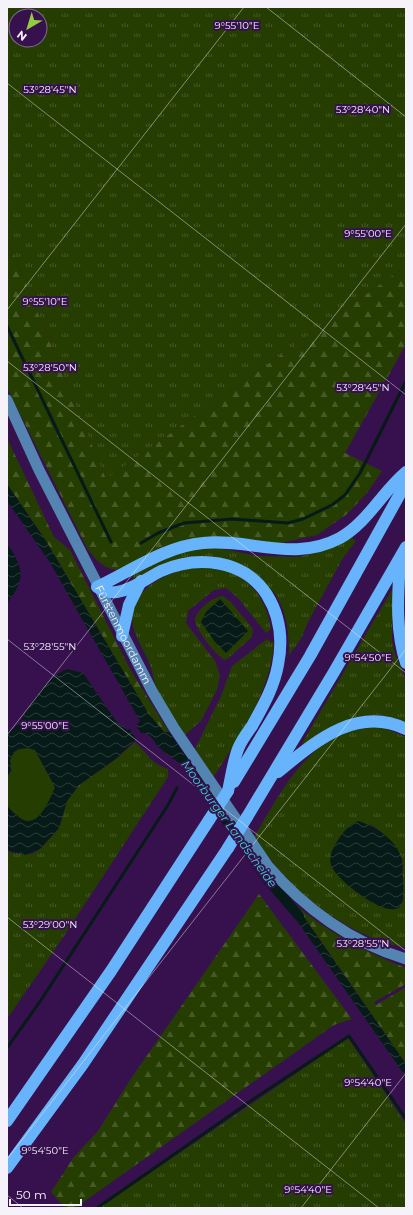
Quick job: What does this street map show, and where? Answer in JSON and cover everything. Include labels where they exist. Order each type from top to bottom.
[{"type":"highway","points":[[97,586],[167,552],[187,545],[218,542],[267,549],[296,550],[332,541],[358,524],[378,504],[393,483],[406,472]]},
{"type":"highway","points":[[7,1121],[111,972],[228,791],[310,656],[406,483]]},
{"type":"highway","points":[[403,552],[397,605],[400,646],[406,663]]},
{"type":"highway","points":[[7,1168],[83,1064],[228,848],[271,778],[403,552]]},
{"type":"highway","points":[[97,586],[107,592],[116,592],[162,571],[184,564],[203,561],[223,564],[240,570],[255,580],[274,606],[280,629],[280,648],[277,672],[264,704],[238,750],[228,791]]},
{"type":"highway","points":[[122,636],[129,605],[141,581]]},
{"type":"highway","points":[[271,778],[310,746],[345,726],[377,720],[396,724],[406,729]]},
{"type":"main road","name":"Fürstenmoordamm","points":[[7,400],[39,470],[122,636],[174,728],[262,857],[285,886],[315,912],[370,945],[406,959]]},
{"type":"green space","points":[[7,7],[406,7],[406,266],[106,479],[7,238]]},
{"type":"green space","points":[[7,238],[106,479],[406,266],[406,344],[345,453],[382,471],[367,493],[347,514],[317,535],[276,544],[204,537],[120,570],[114,570],[101,564],[87,548],[7,388]]},
{"type":"green space","points":[[7,438],[54,537],[70,550],[130,669],[169,732],[164,732],[148,713],[46,541],[7,484]]},
{"type":"green space","points":[[353,536],[353,539],[356,541],[343,558],[308,622],[301,639],[289,655],[286,621],[278,598],[273,591],[270,592],[232,562],[153,569],[133,579],[132,575],[169,556],[189,550],[219,548],[257,556],[295,557],[317,553]]},
{"type":"green space","points":[[193,567],[210,567],[227,571],[246,582],[254,589],[265,607],[271,629],[266,633],[237,597],[226,588],[214,590],[188,611],[186,623],[215,661],[220,675],[217,690],[201,721],[185,735],[170,714],[157,688],[150,665],[134,631],[132,613],[135,602],[150,585],[171,574]]},
{"type":"green space","points":[[393,588],[392,640],[395,654],[406,680],[406,723],[379,715],[352,718],[328,729],[305,745],[302,743]]},
{"type":"green space","points":[[223,596],[231,602],[253,629],[252,637],[226,660],[212,649],[202,636],[195,619],[206,604],[218,597]]},
{"type":"green space","points":[[267,639],[274,642],[267,679],[260,697],[243,730],[213,778],[195,749],[221,696],[232,666]]},
{"type":"green space","points":[[368,727],[382,727],[406,737],[406,947],[391,944],[360,932],[330,915],[316,905],[287,879],[254,837],[281,792],[302,764],[328,741],[344,733]],"holes":[[[370,824],[389,839],[400,854],[402,860],[402,879]]]},
{"type":"green space","points":[[135,742],[152,760],[168,769],[168,777],[62,939],[7,1019],[7,850],[12,853],[32,854],[40,849],[59,828],[67,801],[79,785],[117,758]]},
{"type":"green space","points":[[28,748],[35,750],[55,787],[41,814],[32,821],[27,821],[19,817],[7,806],[7,778],[11,770],[10,760],[14,752],[19,749]]},
{"type":"green space","points":[[259,894],[352,1019],[334,1025],[75,1208],[65,1208],[51,1192],[73,1158],[98,1131],[130,1080]]},
{"type":"green space","points":[[295,904],[334,933],[376,955],[406,968],[406,984],[374,1002],[376,1005],[406,987],[406,1064]]},
{"type":"green space","points":[[348,1038],[406,1124],[406,1208],[99,1208]]},
{"type":"water","points":[[7,484],[46,541],[148,713],[164,732],[169,732],[194,768],[188,773],[148,735],[142,733],[117,758],[79,785],[67,801],[59,828],[40,849],[25,855],[7,850],[7,806],[22,819],[32,821],[41,814],[55,787],[35,750],[28,748],[19,749],[14,752],[10,760],[11,770],[7,778],[7,733],[20,722],[42,689],[54,677],[67,669],[83,673],[116,721],[127,730],[135,727],[140,721],[49,561],[7,501]]},
{"type":"water","points":[[7,543],[17,559],[20,580],[18,587],[7,603]]},
{"type":"water","points":[[220,599],[248,631],[226,653],[215,642],[201,622],[206,612]]},
{"type":"water","points":[[358,821],[379,830],[391,840],[396,846],[402,860],[403,896],[401,905],[395,909],[386,908],[375,904],[363,897],[342,880],[331,865],[330,857],[336,843],[348,827]]},
{"type":"water","points":[[295,904],[406,1064],[406,1077],[288,908]]},
{"type":"pier","points":[[135,724],[143,736],[138,742],[129,728]]},
{"type":"waterway","points":[[7,326],[111,542]]},
{"type":"waterway","points":[[141,543],[158,533],[184,523],[232,519],[288,523],[303,519],[332,505],[345,495],[360,473],[406,381]]},
{"type":"waterway","name":"Moorburger Landscheide","points":[[184,760],[268,880],[299,916]]},
{"type":"waterway","points":[[7,1048],[41,1000],[168,805],[177,788]]},
{"type":"waterway","points":[[97,1208],[255,1098],[349,1036],[406,1119]]}]
